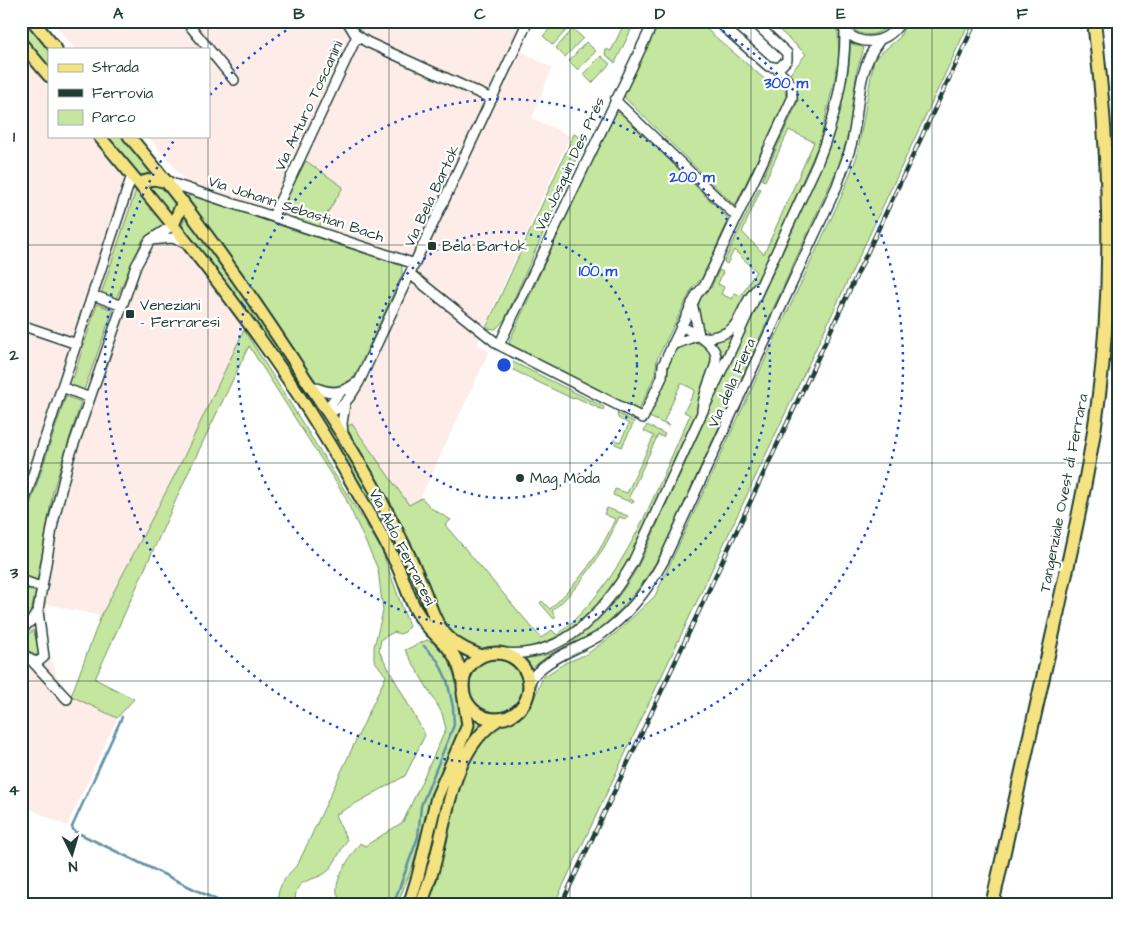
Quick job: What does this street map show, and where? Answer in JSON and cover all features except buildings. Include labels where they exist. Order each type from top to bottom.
[{"type":"highway","name":"Tangenziale Ovest di Ferrara","points":[[992,905],[1080,507],[1098,403],[1106,311],[1109,240],[1107,150],[1094,21]]},
{"type":"main road","points":[[33,21],[55,48]]},
{"type":"main road","points":[[22,46],[48,75]]},
{"type":"main road","name":"Via Aldo Ferraresi","points":[[102,138],[172,224],[252,328],[316,421],[385,540],[416,610],[422,620],[447,644],[460,665],[468,725],[438,796],[409,905]]},
{"type":"main road","name":"Via Aldo Ferraresi","points":[[131,138],[168,182],[250,292],[343,436],[390,518],[420,580],[436,622],[455,644],[482,656]]},
{"type":"main road","points":[[135,179],[154,179],[168,182]]},
{"type":"main road","points":[[172,224],[183,202]]},
{"type":"main road","points":[[316,421],[328,413]]},
{"type":"main road","points":[[422,905],[454,785],[474,742],[487,727],[499,718],[514,714],[522,707],[526,699],[529,683],[527,675],[519,662],[502,653],[482,656],[471,664],[463,688]]},
{"type":"main road","name":"Via Aldo Ferraresi","points":[[463,688],[470,707],[484,717],[499,718]]},
{"type":"street","points":[[186,21],[205,48]]},
{"type":"street","name":"Via Arturo Toscanini","points":[[347,21],[357,36],[374,46],[492,99]]},
{"type":"street","name":"Via Bela Bartok","points":[[328,413],[337,410],[346,402],[359,382],[528,21]]},
{"type":"street","name":"Via Josquin Des Prés","points":[[498,346],[654,21]]},
{"type":"street","points":[[410,274],[498,346],[643,418],[662,377],[663,365],[672,345],[692,303],[705,285],[792,99],[792,85],[776,68],[768,66],[717,21]]},
{"type":"street","points":[[754,21],[787,53],[784,64],[776,68]]},
{"type":"street","points":[[839,21],[845,32],[861,41],[879,41]]},
{"type":"street","name":"Via della Fiera","points":[[529,683],[545,666],[597,637],[622,617],[644,593],[664,560],[837,186],[853,139],[862,76],[868,55],[879,41],[895,30],[901,21]]},
{"type":"street","name":"Via della Fiera","points":[[502,653],[528,653],[559,643],[580,630],[602,607],[627,573],[701,418],[817,164],[833,119],[842,80],[845,32]]},
{"type":"street","name":"Via Arturo Toscanini","points":[[273,216],[357,36]]},
{"type":"street","points":[[211,57],[234,80]]},
{"type":"street","points":[[615,100],[737,217]]},
{"type":"street","points":[[22,507],[126,193],[135,179]]},
{"type":"street","name":"Via Johann Sebastian Bach","points":[[168,182],[415,264]]},
{"type":"street","points":[[31,660],[38,662],[44,657],[38,610],[53,523],[69,458],[136,266],[150,240],[172,224]]},
{"type":"street","points":[[150,240],[172,238],[187,243]]},
{"type":"street","name":"Via della Fiera","points":[[672,345],[702,336],[722,336],[730,332],[749,297],[764,282]]},
{"type":"street","points":[[93,295],[122,306]]},
{"type":"street","name":"Via della Fiera","points":[[692,303],[694,321],[702,336],[713,348],[717,360],[703,397],[701,418]]},
{"type":"street","points":[[21,325],[77,344]]},
{"type":"street","points":[[681,326],[702,336]]},
{"type":"street","points":[[328,413],[330,404],[340,393],[359,382]]},
{"type":"street","points":[[310,385],[322,391],[340,393]]},
{"type":"street","points":[[62,388],[90,398]]},
{"type":"street","name":"Via Bela Bartok","points":[[343,436],[342,415],[346,402]]},
{"type":"street","points":[[21,580],[43,588]]},
{"type":"street","points":[[23,629],[38,610]]},
{"type":"street","points":[[21,652],[31,660],[67,699]]},
{"type":"shaded area","points":[[52,21],[533,21],[519,50],[552,68],[532,118],[570,136],[477,344],[489,352],[403,535],[343,424],[418,270],[197,195],[150,138],[210,138],[210,48],[74,48]]},
{"type":"shaded area","points":[[22,55],[48,85],[48,138],[93,138],[183,244],[244,330],[181,463],[101,616],[47,604],[43,634],[62,692],[117,718],[67,826],[21,805]]},
{"type":"green space","points":[[21,21],[29,21],[48,48],[48,67],[21,35]]},
{"type":"green space","points":[[557,21],[565,21],[570,26],[553,45],[543,36]]},
{"type":"green space","points":[[660,21],[697,21],[776,89],[781,84],[785,89],[786,100],[735,206],[625,98],[624,92]]},
{"type":"green space","points":[[769,21],[831,21],[838,33],[839,60],[820,141],[759,280],[729,328],[711,333],[701,327],[699,306],[702,296],[709,287],[711,288],[719,270],[723,272],[718,284],[724,287],[721,294],[732,299],[735,293],[741,296],[756,271],[734,250],[727,264],[724,262],[759,188],[761,189],[742,232],[764,254],[814,142],[789,130],[765,181],[762,180],[798,101],[796,85],[789,75],[806,54]]},
{"type":"green space","points":[[847,21],[892,21],[882,31],[863,34],[857,32]]},
{"type":"green space","points":[[906,21],[970,21],[554,905],[426,905],[446,846],[458,789],[477,747],[488,733],[519,717],[531,706],[543,677],[565,663],[587,654],[616,633],[655,596],[842,195],[857,156],[874,59],[900,37]]},
{"type":"green space","points":[[623,26],[631,30],[615,63],[605,54],[606,49],[611,51]]},
{"type":"green space","points":[[573,29],[583,38],[565,57],[556,48]]},
{"type":"green space","points":[[586,42],[596,51],[578,70],[569,61]]},
{"type":"green space","points":[[850,43],[864,48],[857,70],[850,129],[839,165],[663,549],[649,574],[611,619],[589,637],[533,670],[526,658],[554,652],[579,637],[591,627],[627,584],[639,563],[810,190],[823,157],[843,94],[849,64]]},
{"type":"green space","points":[[601,56],[610,64],[592,83],[583,74]]},
{"type":"green space","points":[[621,112],[729,219],[702,278],[693,287],[657,359],[655,375],[639,410],[512,347],[509,342],[609,122],[616,113]]},
{"type":"green space","points":[[574,134],[585,139],[505,319],[496,329],[486,328]]},
{"type":"green space","points":[[109,138],[126,138],[156,175],[139,175]]},
{"type":"green space","points":[[306,161],[343,187],[319,227],[294,217],[289,212],[287,205],[290,190]]},
{"type":"green space","points":[[149,185],[161,188],[170,194],[174,204],[173,216]]},
{"type":"green space","points":[[136,190],[166,225],[143,239],[116,299],[101,294]]},
{"type":"green space","points":[[189,195],[402,266],[402,275],[355,376],[346,383],[337,386],[316,381],[190,203],[187,198]]},
{"type":"green space","points":[[186,213],[317,401],[307,405],[249,314],[185,231],[182,226]]},
{"type":"green space","points":[[97,304],[113,310],[84,390],[71,385]]},
{"type":"green space","points":[[244,330],[381,548],[409,626],[405,632],[399,634],[394,632],[381,639],[379,651],[425,735],[405,776],[335,815],[347,840],[328,871],[300,885],[295,896],[296,905],[278,905],[280,887],[298,864],[386,676],[374,660],[374,647],[383,611],[378,569],[344,495],[249,346],[189,471],[95,679],[134,699],[117,718],[71,696],[101,616],[181,463]]},
{"type":"green space","points":[[734,333],[721,362],[719,354],[709,340],[726,338]]},
{"type":"green space","points":[[693,341],[706,347],[714,358],[696,417],[633,553],[621,574],[600,602],[567,633],[532,647],[511,650],[473,648],[456,640],[442,621],[412,544],[390,501],[346,427],[352,424],[409,505],[422,498],[431,508],[451,520],[445,525],[541,638],[552,630],[557,635],[581,613],[602,588],[620,562],[650,505],[690,415],[684,412],[695,390],[681,383],[664,421],[669,426],[649,417],[667,378],[669,363],[675,350],[677,347]]},
{"type":"green space","points":[[503,357],[604,407],[603,410],[575,397],[573,399],[505,366],[501,362]]},
{"type":"green space","points":[[66,396],[81,402],[53,491],[37,582],[21,576],[21,532]]},
{"type":"green space","points":[[617,413],[634,422],[622,447],[615,444],[614,439],[620,442],[629,424],[618,418]]},
{"type":"green space","points":[[332,424],[372,493],[396,541],[428,614],[425,616],[405,574],[325,430]]},
{"type":"green space","points":[[647,425],[665,434],[663,437],[658,435],[630,495],[629,498],[634,501],[633,503],[613,495],[615,489],[627,493],[654,436],[644,431]]},
{"type":"green space","points":[[607,508],[628,516],[626,519],[619,517],[591,568],[552,611],[556,617],[554,619],[540,603],[542,601],[550,609],[587,568],[602,545],[615,519],[604,514]]},
{"type":"green space","points":[[21,587],[36,592],[30,615],[21,624]]},
{"type":"green space","points":[[34,630],[39,654],[30,656],[21,639]]},
{"type":"green space","points":[[427,640],[444,650],[452,663],[462,714],[460,732],[422,842],[397,905],[350,905],[341,901],[337,894],[337,885],[345,866],[360,843],[365,846],[403,822],[446,729],[442,713],[405,650]]},
{"type":"green space","points":[[491,660],[501,660],[515,667],[522,681],[522,691],[515,705],[501,712],[491,712],[481,708],[474,701],[470,691],[470,681],[474,671],[481,664]]},
{"type":"green space","points":[[473,717],[486,723],[480,728],[433,855],[417,905],[413,905],[438,805],[472,727]]},
{"type":"waterway","points":[[393,905],[418,837],[421,806],[454,725],[453,707],[447,680],[438,661],[424,646]]},
{"type":"waterway","points":[[122,717],[72,827],[74,831],[227,905]]},
{"type":"railway","points":[[561,905],[976,21]]},
{"type":"place","name":"Bela Bartok","points":[[432,246]]},
{"type":"place","name":"Veneziani - Ferraresi","points":[[130,314]]},
{"type":"place","name":"Mag Moda","points":[[520,478]]}]
